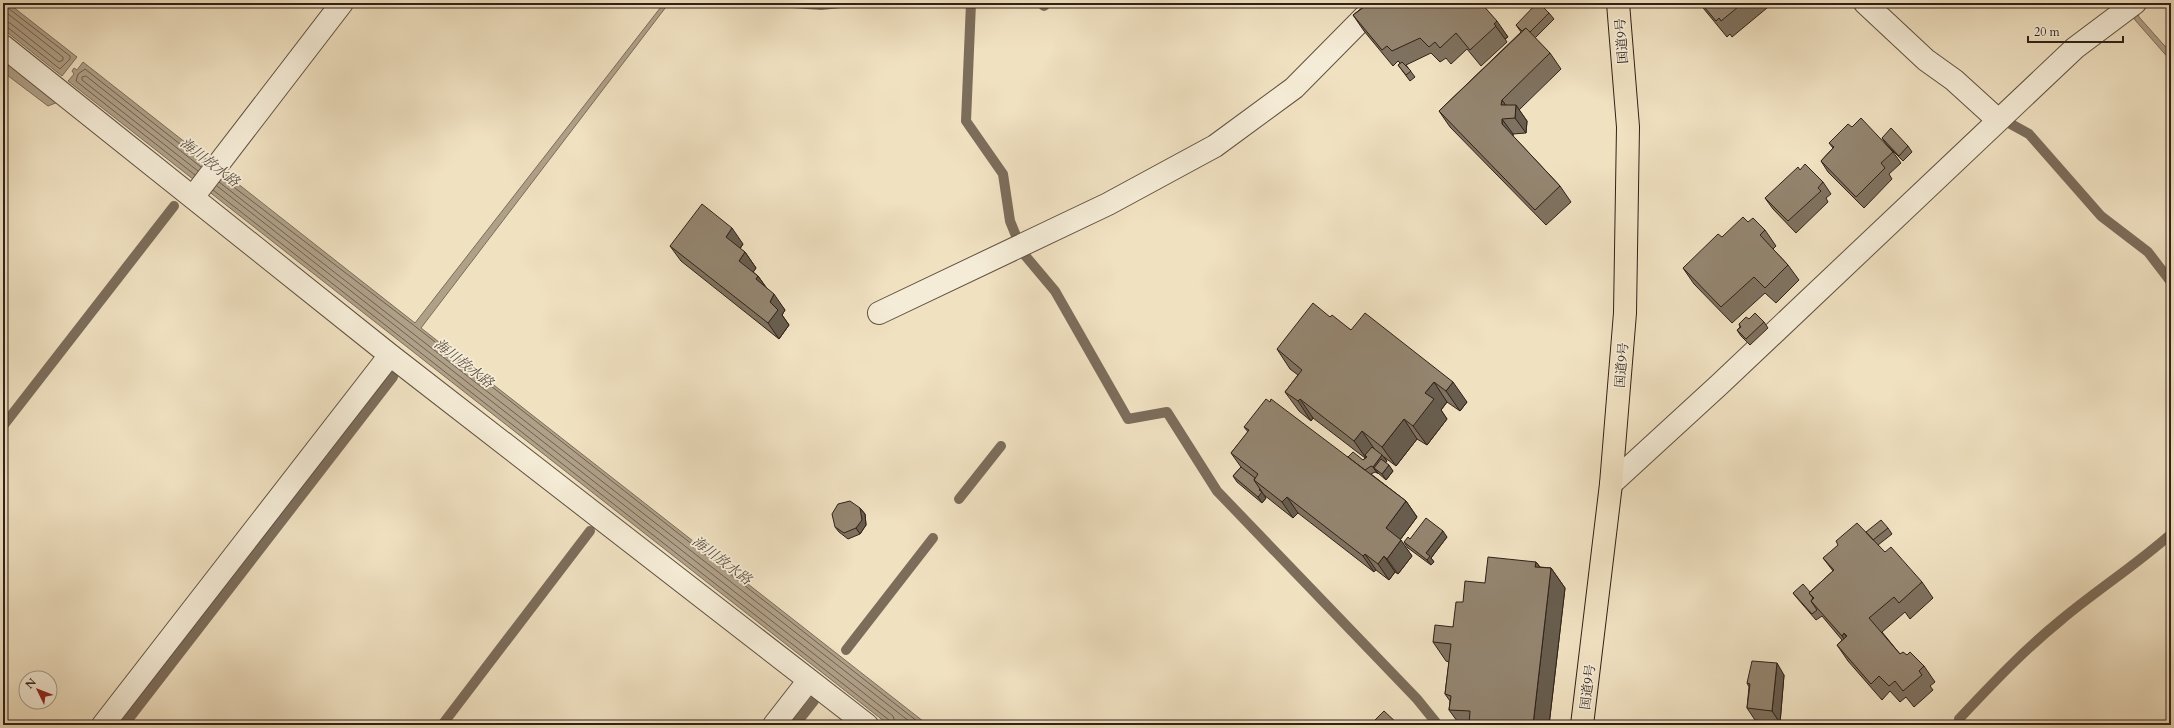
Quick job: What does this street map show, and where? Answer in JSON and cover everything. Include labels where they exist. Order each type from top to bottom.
[{"type":"highway","name":"国道9号","points":[[1582,725],[1611,484],[1625,313],[1628,127],[1618,3]]},
{"type":"street","points":[[193,197],[342,3]]},
{"type":"street","points":[[880,313],[1108,204],[1215,146],[1294,88],[1378,3]]},
{"type":"street","points":[[1865,3],[1926,60],[1954,80],[1998,120]]},
{"type":"street","points":[[1611,484],[1720,384],[2075,48],[2135,3]]},
{"type":"street","points":[[3,46],[390,355],[867,725]]},
{"type":"street","points":[[103,725],[390,355]]},
{"type":"street","points":[[774,725],[809,680]]},
{"type":"water","points":[[3,3],[8,3],[77,57],[62,76],[3,29]]},
{"type":"water","name":"海川放水路","points":[[664,3],[669,3],[421,328],[928,725],[889,725],[68,81],[74,74],[72,71],[74,68],[77,70],[83,62],[415,323]]},
{"type":"water","points":[[2138,13],[2139,17],[2171,53],[2171,61],[2135,20],[2133,15]]},
{"type":"water","points":[[3,59],[58,102],[48,106],[3,72]]},
{"type":"building","points":[[1363,3],[1481,3],[1497,21],[1494,24],[1496,26],[1470,50],[1456,33],[1440,48],[1435,42],[1429,47],[1420,38],[1392,51],[1387,46],[1382,50],[1353,15],[1364,7],[1361,5]]},
{"type":"building","points":[[1537,3],[1539,3],[1549,13],[1530,32],[1526,28],[1522,31],[1516,25]]},
{"type":"building","points":[[1701,3],[1743,3],[1721,21],[1719,18],[1716,21]]},
{"type":"building","points":[[1526,28],[1550,53],[1502,100],[1501,105],[1516,105],[1515,118],[1502,119],[1502,124],[1560,186],[1535,210],[1439,111]]},
{"type":"building","points":[[1402,62],[1411,71],[1406,75],[1398,65]]},
{"type":"building","points":[[1861,118],[1893,152],[1881,163],[1885,168],[1856,197],[1821,161],[1834,147],[1829,143],[1848,124],[1852,127]]},
{"type":"building","points":[[1891,128],[1908,146],[1899,156],[1882,138]]},
{"type":"building","points":[[1805,164],[1823,182],[1818,188],[1821,191],[1788,221],[1765,198],[1798,167],[1800,170]]},
{"type":"building","points":[[702,204],[732,228],[726,237],[745,252],[739,261],[758,276],[756,279],[774,294],[770,302],[778,310],[768,323],[670,246]]},
{"type":"building","points":[[1743,217],[1748,222],[1753,218],[1765,230],[1760,235],[1788,265],[1765,288],[1754,277],[1721,307],[1683,268],[1718,234],[1722,237]]},
{"type":"building","points":[[1313,303],[1330,317],[1332,315],[1351,330],[1365,313],[1453,382],[1446,391],[1434,382],[1425,393],[1434,399],[1413,426],[1404,419],[1382,447],[1362,431],[1354,441],[1300,399],[1298,401],[1285,392],[1302,370],[1277,349]]},
{"type":"building","points":[[1755,313],[1764,322],[1746,339],[1737,330],[1741,327],[1739,324],[1746,317],[1749,319]]},
{"type":"building","points":[[1266,399],[1270,402],[1271,399],[1406,501],[1386,528],[1401,540],[1387,559],[1384,556],[1378,564],[1365,554],[1363,556],[1287,497],[1282,502],[1254,480],[1258,474],[1231,453],[1249,430],[1244,427]]},
{"type":"building","points":[[1372,447],[1382,455],[1373,467],[1371,466],[1365,470],[1348,457],[1353,452],[1363,460],[1367,457],[1365,455]]},
{"type":"building","points":[[1381,459],[1389,465],[1382,474],[1374,468]]},
{"type":"building","points":[[1241,467],[1255,478],[1254,480],[1260,489],[1259,490],[1262,492],[1258,497],[1233,476]]},
{"type":"building","points":[[850,501],[860,508],[862,520],[856,528],[844,533],[835,527],[832,514],[838,504]]},
{"type":"building","points":[[1426,518],[1443,531],[1426,553],[1430,556],[1427,560],[1404,542],[1408,537],[1410,539]]},
{"type":"building","points":[[1881,520],[1888,528],[1873,540],[1866,532]]},
{"type":"building","points":[[1857,523],[1885,552],[1891,547],[1922,582],[1899,603],[1894,597],[1869,618],[1900,654],[1903,652],[1907,655],[1910,652],[1924,666],[1919,671],[1922,675],[1903,691],[1895,681],[1889,686],[1879,676],[1871,684],[1837,645],[1847,636],[1844,633],[1842,636],[1811,601],[1814,598],[1809,593],[1834,570],[1823,558],[1838,545],[1836,541]]},
{"type":"building","points":[[1488,557],[1536,562],[1535,567],[1551,568],[1533,725],[1469,725],[1470,711],[1449,710],[1451,696],[1445,694],[1451,644],[1433,642],[1435,625],[1453,627],[1456,602],[1463,602],[1465,581],[1485,583]]},
{"type":"building","points":[[1803,584],[1810,592],[1809,593],[1813,598],[1811,601],[1817,610],[1812,614],[1793,593]]},
{"type":"building","points":[[1752,661],[1777,663],[1772,711],[1747,708],[1750,684],[1747,683]]},
{"type":"building","points":[[1384,711],[1399,725],[1370,725]]},
{"type":"waterway","points":[[793,3],[821,5],[841,3]]},
{"type":"waterway","points":[[971,3],[966,121],[1003,174],[1010,221],[1023,253],[1055,291],[1128,419],[1167,412],[1217,491],[1417,699],[1438,725]]},
{"type":"waterway","points":[[1041,3],[1044,6],[1047,3]]},
{"type":"waterway","points":[[2009,123],[2029,134],[2101,216],[2148,252],[2171,282]]},
{"type":"waterway","points":[[3,426],[174,206]]},
{"type":"waterway","points":[[124,725],[393,377]]},
{"type":"waterway","points":[[959,499],[1001,446]]},
{"type":"waterway","points":[[442,725],[590,531]]},
{"type":"waterway","points":[[1959,719],[2008,668],[2047,631],[2171,534]]},
{"type":"waterway","points":[[846,650],[933,538]]},
{"type":"waterway","points":[[795,725],[814,701]]}]
